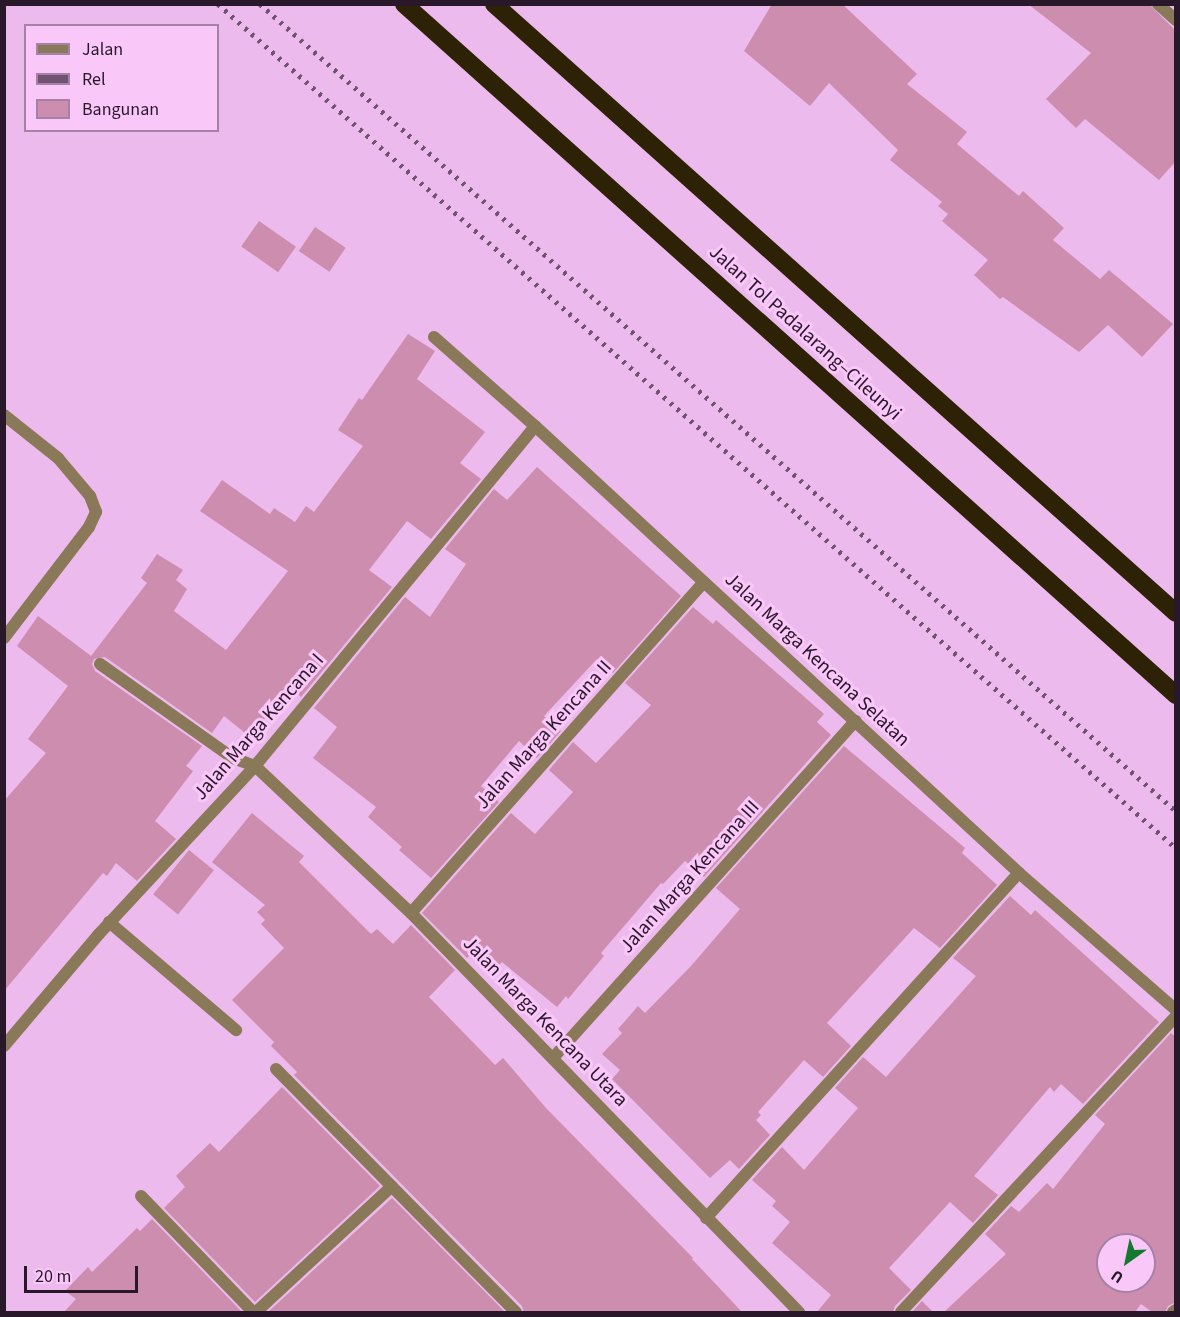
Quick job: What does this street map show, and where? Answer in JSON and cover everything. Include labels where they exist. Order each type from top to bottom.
[{"type":"highway","name":"Jalan Tol Padalarang–Cileunyi","points":[[404,4],[1176,695]]},
{"type":"highway","name":"Jalan Tol Padalarang–Cileunyi","points":[[494,4],[1176,613]]},
{"type":"street","points":[[1158,4],[1176,20]]},
{"type":"street","name":"Jalan Marga Kencana Selatan","points":[[434,337],[535,426],[1019,873],[1176,1010]]},
{"type":"street","points":[[4,415],[58,458],[90,496],[96,512],[89,527],[4,638]]},
{"type":"street","name":"Jalan Marga Kencana I","points":[[4,1046],[109,922],[255,766],[535,426]]},
{"type":"street","name":"Jalan Marga Kencana II","points":[[411,914],[704,582]]},
{"type":"street","points":[[100,664],[233,758],[255,766]]},
{"type":"street","name":"Jalan Marga Kencana III","points":[[553,1058],[855,721]]},
{"type":"street","name":"Jalan Marga Kencana Utara","points":[[255,766],[411,914],[799,1312]]},
{"type":"street","points":[[706,1218],[1019,873]]},
{"type":"street","points":[[109,922],[236,1030]]},
{"type":"street","points":[[901,1312],[1176,1016]]},
{"type":"street","points":[[276,1069],[516,1312]]},
{"type":"street","points":[[141,1196],[255,1312],[392,1186]]},
{"type":"building","points":[[772,4],[842,4],[917,74],[907,84],[967,132],[957,144],[1019,196],[1023,191],[1064,228],[1053,240],[1100,279],[1109,270],[1173,324],[1142,357],[1108,325],[1079,352],[1003,297],[1000,299],[974,275],[988,260],[942,221],[948,214],[938,206],[942,202],[890,160],[898,150],[829,83],[810,106],[744,51]]},
{"type":"building","points":[[1028,4],[1149,4],[1176,31],[1176,161],[1159,180],[1085,119],[1076,128],[1046,99],[1091,53]]},
{"type":"building","points":[[259,221],[296,247],[278,272],[241,246]]},
{"type":"building","points":[[315,227],[346,248],[329,272],[299,251]]},
{"type":"building","points":[[408,334],[435,351],[417,379],[485,432],[460,463],[481,479],[431,539],[407,521],[369,570],[392,587],[301,697],[292,689],[286,697],[284,695],[250,737],[224,716],[212,733],[105,657],[94,659],[92,664],[95,671],[202,746],[186,766],[193,771],[155,821],[176,839],[137,881],[116,863],[107,876],[103,873],[4,991],[4,801],[46,753],[28,739],[68,686],[17,646],[38,616],[91,656],[147,583],[141,578],[157,554],[183,570],[176,580],[187,589],[174,611],[226,650],[288,571],[200,511],[222,480],[270,514],[274,508],[295,522],[306,506],[314,512],[363,446],[338,430],[359,398],[362,400]]},
{"type":"building","points":[[537,467],[681,596],[613,673],[597,659],[544,716],[561,731],[537,758],[519,741],[481,786],[499,802],[431,878],[399,850],[402,847],[368,817],[376,807],[313,758],[337,727],[314,708],[405,597],[430,617],[466,564],[445,549],[494,489],[507,500]]},
{"type":"building","points":[[693,607],[713,624],[716,620],[824,714],[817,722],[831,735],[704,877],[685,861],[663,884],[661,883],[601,953],[604,956],[568,999],[566,996],[557,1007],[502,962],[489,975],[469,956],[467,958],[422,913],[511,813],[535,834],[573,792],[549,770],[573,742],[596,763],[651,705],[625,683]]},
{"type":"building","points":[[844,746],[965,848],[962,853],[997,885],[940,948],[914,928],[827,1023],[851,1046],[823,1077],[804,1060],[758,1112],[761,1115],[756,1120],[770,1135],[739,1169],[730,1160],[710,1178],[612,1079],[620,1070],[602,1054],[622,1033],[618,1029],[638,1006],[645,1013],[691,966],[740,909],[716,888]]},
{"type":"building","points":[[252,813],[304,856],[299,862],[371,934],[377,929],[393,944],[411,925],[455,970],[429,997],[495,1065],[503,1058],[546,1108],[693,1258],[742,1312],[524,1312],[522,1306],[294,1075],[297,1072],[271,1046],[274,1042],[232,1000],[284,948],[261,924],[265,920],[257,912],[265,905],[212,862]]},
{"type":"building","points":[[189,850],[214,870],[178,914],[153,894]]},
{"type":"building","points":[[1010,896],[1031,915],[1035,910],[1159,1022],[1083,1104],[1061,1084],[1054,1092],[1050,1087],[974,1176],[998,1195],[973,1223],[950,1202],[889,1268],[911,1290],[895,1306],[893,1312],[817,1312],[831,1295],[772,1243],[790,1222],[772,1206],[776,1201],[752,1180],[782,1147],[804,1170],[858,1108],[835,1088],[863,1057],[886,1077],[976,976],[953,958]]},
{"type":"building","points":[[1171,1033],[1176,1037],[1176,1302],[1168,1306],[1165,1312],[1152,1312],[1141,1304],[1135,1312],[944,1312],[1006,1254],[985,1234],[1011,1206],[1019,1212],[1047,1183],[1053,1189],[1105,1124],[1095,1115]]},
{"type":"building","points":[[282,1087],[380,1186],[255,1302],[164,1208],[185,1187],[176,1176],[210,1143],[219,1152]]},
{"type":"building","points":[[392,1198],[505,1312],[268,1312]]},
{"type":"building","points":[[152,1219],[242,1312],[64,1312],[76,1299],[65,1291],[88,1267],[92,1272],[137,1228],[140,1231]]},
{"type":"building","points":[[922,1301],[933,1312],[912,1312]]},
{"type":"railway","points":[[218,4],[1176,848]]},
{"type":"railway","points":[[260,4],[1176,811]]}]
